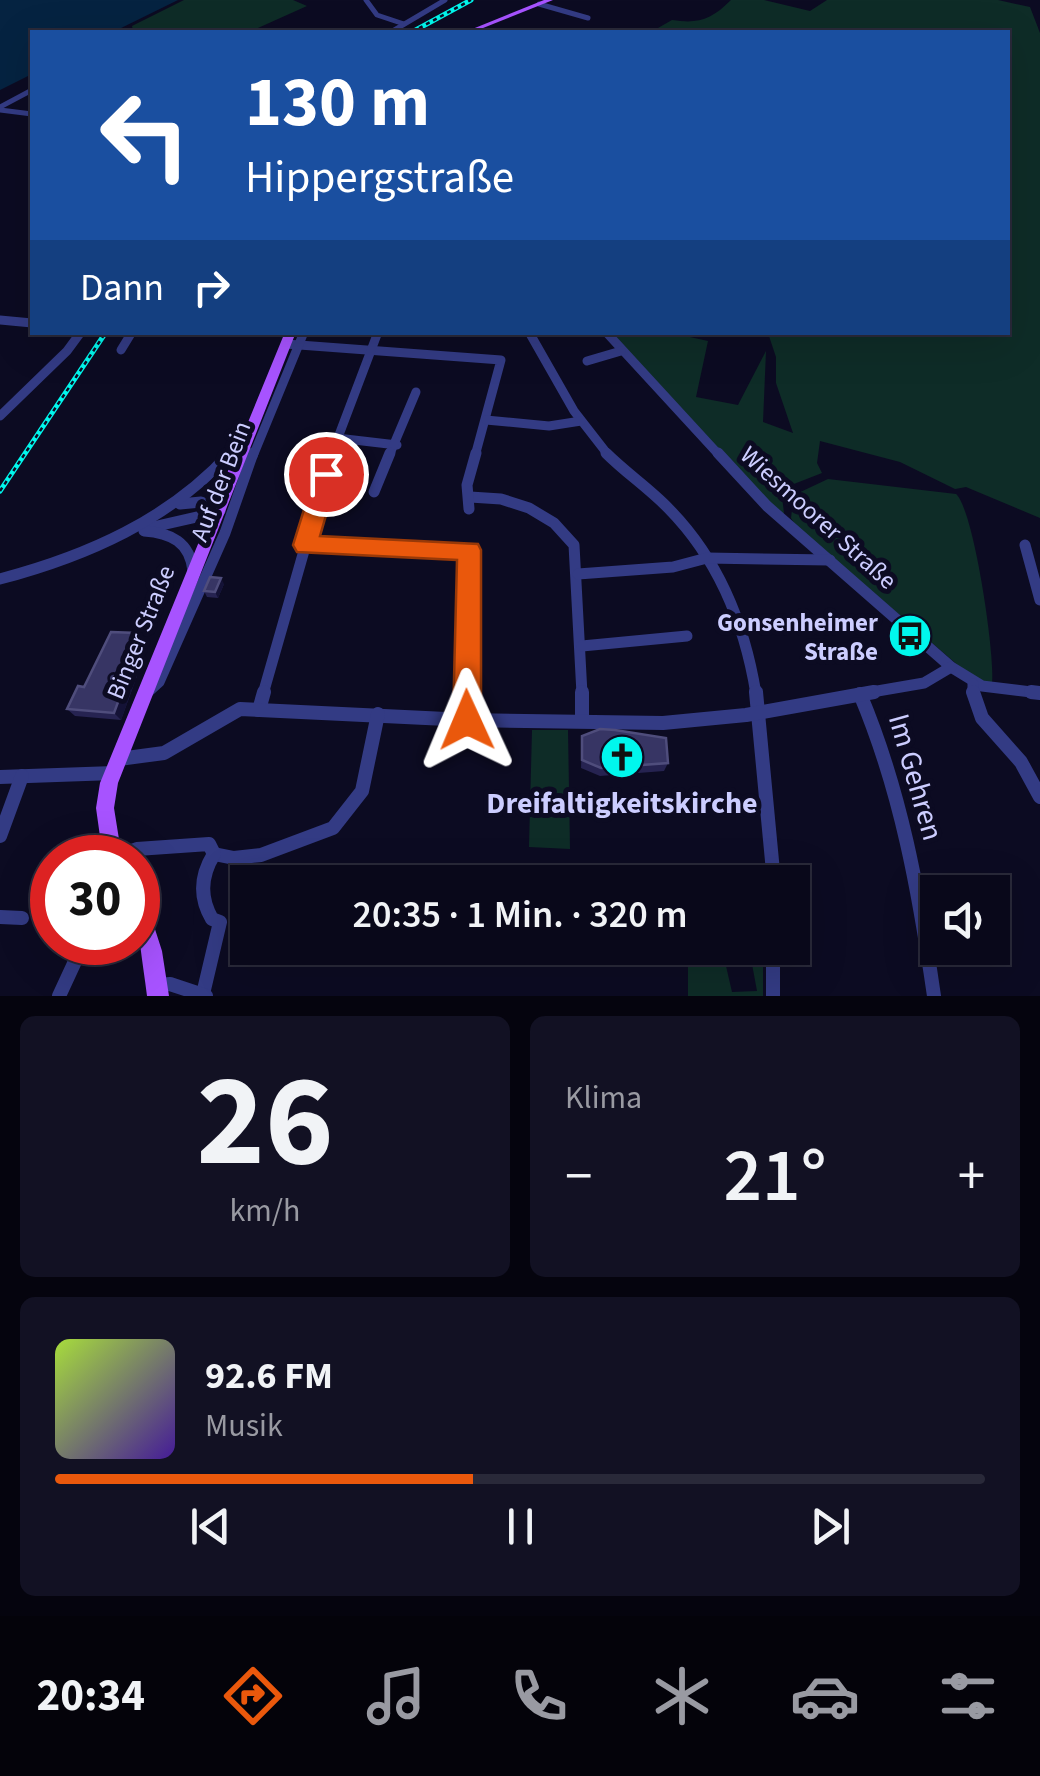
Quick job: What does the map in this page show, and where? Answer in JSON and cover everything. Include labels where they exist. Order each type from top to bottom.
[{"type":"main road","points":[[473,30],[550,0]]},
{"type":"main road","name":"Binger Straße","points":[[109,835],[116,802],[116,766],[292,341]]},
{"type":"main road","points":[[153,965],[158,990]]},
{"type":"street","points":[[366,0],[377,15],[404,24]]},
{"type":"street","points":[[394,30],[445,0]]},
{"type":"street","points":[[539,4],[588,18]]},
{"type":"street","points":[[0,108],[30,91]]},
{"type":"street","points":[[0,108],[30,114]]},
{"type":"street","points":[[0,320],[30,323]]},
{"type":"street","points":[[2,410],[67,351],[78,335]]},
{"type":"street","points":[[121,350],[130,335]]},
{"type":"street","points":[[258,710],[337,438],[375,350],[378,335]]},
{"type":"street","points":[[531,335],[581,421],[608,456],[678,519],[708,558],[738,613],[750,646],[760,713],[773,865]]},
{"type":"street","name":"Wiesmoorer Straße","points":[[608,335],[766,506],[951,668]]},
{"type":"street","points":[[292,341],[501,360],[467,485],[470,503],[508,500],[534,508],[574,545],[582,646],[582,721]]},
{"type":"street","name":"Auf der Bein","points":[[144,692],[159,682],[210,568],[292,341]]},
{"type":"street","points":[[586,361],[621,351]]},
{"type":"street","points":[[374,492],[416,392]]},
{"type":"street","points":[[486,420],[549,426],[581,421]]},
{"type":"street","points":[[132,533],[206,479],[254,427]]},
{"type":"street","points":[[337,438],[397,444]]},
{"type":"street","points":[[170,507],[196,502],[220,511]]},
{"type":"street","points":[[0,580],[67,560],[166,521],[200,518],[220,511]]},
{"type":"street","points":[[132,533],[166,533],[178,539],[192,556],[193,574]]},
{"type":"street","points":[[305,545],[469,550],[467,720]]},
{"type":"street","points":[[1024,545],[1035,569],[1040,600]]},
{"type":"street","points":[[578,574],[672,567],[708,558],[831,560]]},
{"type":"street","points":[[582,646],[687,636]]},
{"type":"street","points":[[0,777],[116,766],[164,752],[233,711],[663,723],[760,713],[932,681],[951,668],[973,684],[1040,692]]},
{"type":"street","points":[[973,684],[976,708],[992,733],[1020,760],[1040,797]]},
{"type":"street","name":"Im Gehren","points":[[860,694],[883,744],[909,838],[934,996]]},
{"type":"street","points":[[214,854],[252,859],[333,829],[350,810],[372,771],[378,714]]},
{"type":"street","points":[[0,836],[22,776]]},
{"type":"street","points":[[160,847],[209,844],[214,854]]},
{"type":"street","points":[[158,990],[170,984],[205,995],[220,922],[212,919],[204,903],[204,874],[214,854]]},
{"type":"street","points":[[0,917],[22,918]]},
{"type":"street","points":[[59,996],[73,965]]},
{"type":"street","points":[[772,996],[773,965]]},
{"type":"green space","points":[[184,0],[293,0],[307,6],[253,30],[133,30],[132,26]]},
{"type":"green space","points":[[731,0],[764,0],[810,11],[827,0],[998,0],[1030,7],[1040,33],[1040,518],[966,487],[955,489],[900,462],[820,441],[817,463],[822,473],[781,489],[784,513],[780,516],[614,335],[681,335],[708,341],[696,397],[738,405],[766,351],[763,422],[793,433],[776,383],[776,357],[769,335],[1010,335],[1010,30],[654,30],[672,20],[704,19]]},
{"type":"green space","points":[[828,479],[956,494],[976,553],[987,615],[992,683],[974,679],[796,526],[791,518],[794,495]]},
{"type":"green space","points":[[532,730],[568,730],[570,849],[529,847]]},
{"type":"green space","points":[[688,965],[735,965],[726,966],[732,992],[757,991],[752,965],[763,965],[763,996],[688,996]]},
{"type":"water","points":[[0,0],[178,0],[117,30],[30,30],[30,75],[0,90]]},
{"type":"building","points":[[210,577],[221,578],[215,592],[204,591]]},
{"type":"building","points":[[111,632],[137,633],[134,640],[141,640],[114,713],[67,709],[78,686],[84,687]]},
{"type":"building","name":"Dreifaltigkeitskirche","points":[[600,729],[666,738],[668,763],[601,768],[582,760],[582,736]]},
{"type":"railway","points":[[416,30],[471,0]]},
{"type":"railway","points":[[0,491],[104,335]]},
{"type":"place","name":"Gonsenheimer Straße","points":[[910,636]]},
{"type":"place","name":"Dreifaltigkeitskirche","points":[[622,757]]},
{"type":"route","points":[[326,474],[305,545],[469,550],[467,720]]}]
